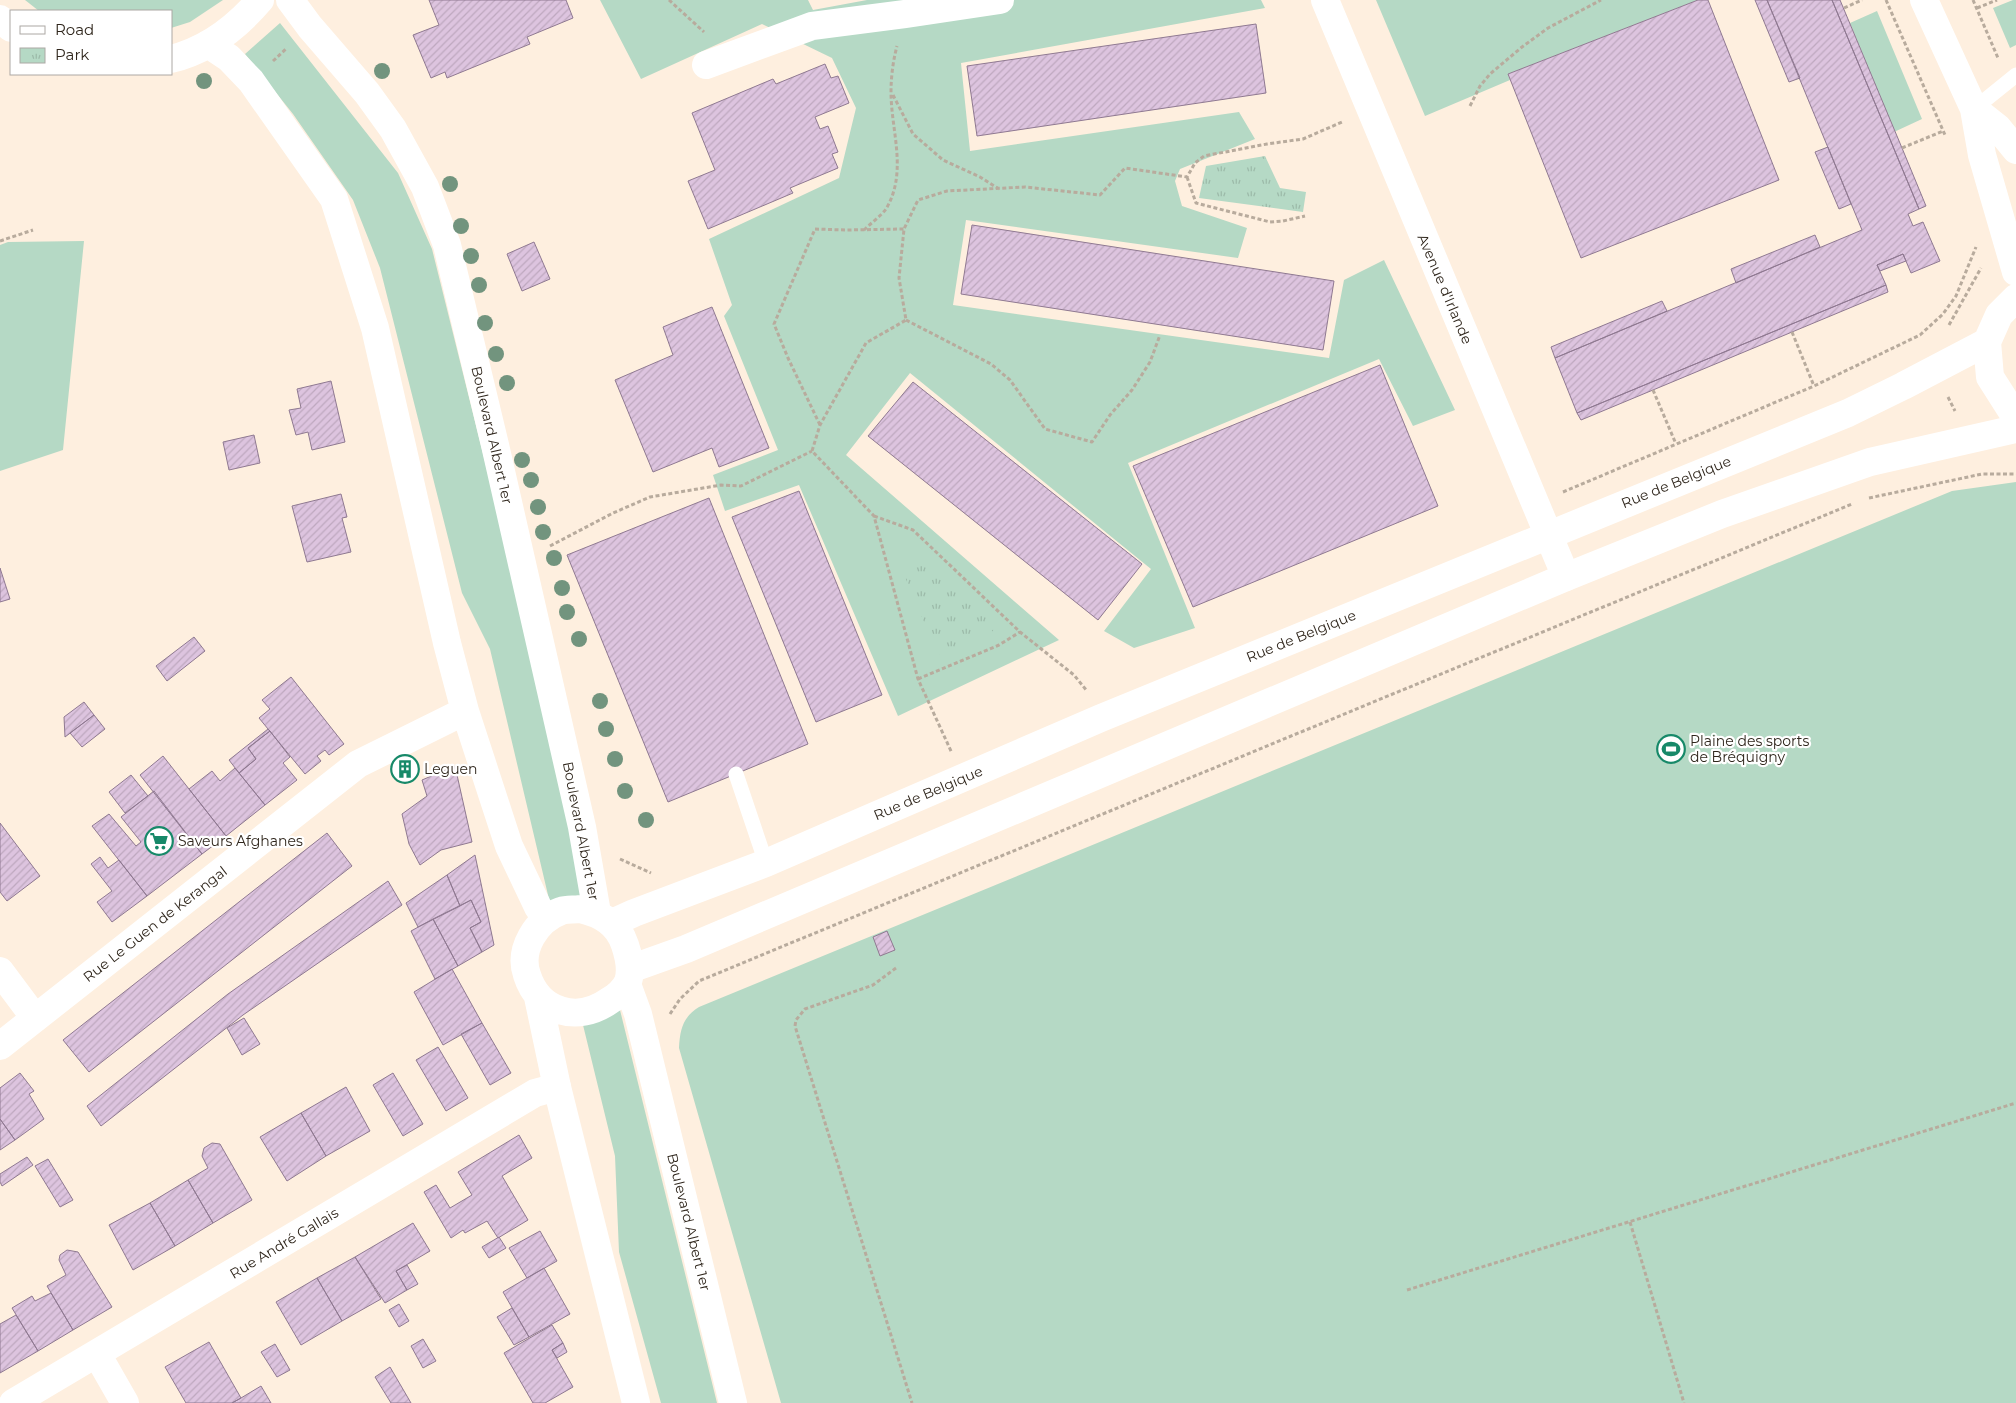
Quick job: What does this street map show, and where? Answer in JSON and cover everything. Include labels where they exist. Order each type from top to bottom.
[{"type":"main road","points":[[172,59],[208,44],[248,14],[260,0]]},
{"type":"main road","name":"Boulevard Albert 1er","points":[[290,0],[367,93],[389,123],[411,159],[437,216],[447,245],[604,918]]},
{"type":"main road","points":[[718,60],[812,26],[1000,0]]},
{"type":"main road","name":"Avenue d'Irlande","points":[[1325,0],[1566,577]]},
{"type":"main road","points":[[1924,0],[1974,110],[1982,155],[2016,272]]},
{"type":"main road","points":[[0,19],[10,27]]},
{"type":"main road","points":[[208,44],[229,58],[250,82],[334,199],[374,328],[464,711],[509,846],[538,907],[546,919],[527,944],[524,960],[530,986],[538,997],[551,1007],[566,1012],[582,1014],[598,1009],[620,993],[629,976],[686,949],[1566,577],[1722,514],[1840,472],[1898,455],[2016,429]]},
{"type":"main road","points":[[1974,110],[1998,128],[2016,150]]},
{"type":"main road","points":[[2016,298],[1999,315],[1987,342],[1990,377],[2011,410],[2016,412]]},
{"type":"main road","name":"Rue de Belgique","points":[[604,918],[634,913],[766,863],[1101,718],[1848,413],[1877,400],[1932,362],[1987,342]]},
{"type":"main road","name":"Rue Le Guen de Kerangal","points":[[0,1046],[358,764],[464,711]]},
{"type":"main road","name":"Boulevard Albert 1er","points":[[546,919],[562,911],[580,909],[604,918],[622,937],[628,954],[629,976],[639,1020],[733,1403]]},
{"type":"main road","points":[[0,971],[35,1018]]},
{"type":"main road","points":[[538,997],[557,1087],[636,1403]]},
{"type":"main road","name":"Rue André Gallais","points":[[13,1403],[535,1093],[557,1087]]},
{"type":"main road","points":[[97,1354],[125,1403]]},
{"type":"lane","points":[[1974,110],[2012,78]]},
{"type":"lane","points":[[736,774],[766,863]]},
{"type":"path","points":[[669,0],[718,60]]},
{"type":"path","points":[[1470,106],[1480,86],[1490,74],[1522,47],[1548,28],[1601,0]]},
{"type":"path","points":[[1844,8],[1862,0]]},
{"type":"path","points":[[1886,0],[1946,138]]},
{"type":"path","points":[[1973,0],[2012,78]]},
{"type":"path","points":[[1977,8],[1997,0]]},
{"type":"path","points":[[863,230],[886,209],[898,177],[891,93],[894,56],[905,14]]},
{"type":"path","points":[[891,93],[913,134],[943,160],[980,177],[999,189]]},
{"type":"path","points":[[1305,216],[1283,222],[1270,222],[1196,203],[1188,177],[1195,163],[1204,156],[1303,139],[1369,109]]},
{"type":"path","points":[[1902,148],[1943,132]]},
{"type":"path","points":[[906,320],[899,278],[904,229],[918,200],[947,191],[1025,187],[1100,196],[1125,168],[1188,177]]},
{"type":"path","points":[[820,425],[774,324],[815,229],[904,229]]},
{"type":"path","points":[[0,241],[33,230]]},
{"type":"path","points":[[1535,504],[1814,386],[1920,335],[1944,314],[1956,296],[1978,242]]},
{"type":"path","points":[[1932,362],[1941,339],[1982,267]]},
{"type":"path","points":[[521,561],[613,513],[650,497],[721,485],[741,486],[812,451],[820,425],[866,343],[906,320]]},
{"type":"path","points":[[906,320],[992,364],[1010,380],[1045,429],[1092,442],[1110,415],[1137,383],[1150,362],[1160,335]]},
{"type":"path","points":[[1792,332],[1814,386]]},
{"type":"path","points":[[1920,335],[1982,474]]},
{"type":"path","points":[[1653,390],[1676,444]]},
{"type":"path","points":[[812,451],[874,516],[914,530],[1020,632],[1074,675],[1088,692],[1101,718]]},
{"type":"path","points":[[1865,499],[1982,474],[2016,474]]},
{"type":"path","points":[[668,1018],[680,999],[699,982],[1856,503]]},
{"type":"path","points":[[874,516],[918,679],[942,729],[962,778]]},
{"type":"path","points":[[918,679],[999,645],[1020,632]]},
{"type":"path","points":[[582,827],[622,860],[654,874]]},
{"type":"path","points":[[896,968],[873,985],[805,1009],[796,1020],[795,1026],[912,1403]]},
{"type":"path","points":[[1407,1290],[2016,1102]]},
{"type":"path","points":[[1630,1222],[1684,1403]]},
{"type":"green space","points":[[25,0],[223,0],[190,22],[172,28],[172,10],[38,10]]},
{"type":"green space","points":[[600,0],[808,0],[813,10],[867,0],[1261,0],[1265,8],[961,63],[970,151],[1239,112],[1255,139],[1180,169],[1175,181],[1182,206],[1247,228],[1238,258],[966,220],[953,305],[1329,358],[1344,280],[1384,260],[1455,410],[1413,426],[1379,359],[1128,463],[1195,628],[1134,648],[1104,631],[1151,569],[910,373],[846,455],[1059,640],[898,716],[799,485],[725,511],[713,475],[778,450],[724,316],[732,305],[709,239],[839,178],[856,108],[832,58],[762,24],[641,79]]},
{"type":"green space","points":[[1376,0],[1698,0],[1508,74],[1510,80],[1425,116]]},
{"type":"green space","points":[[2016,0],[2016,45],[2010,48],[1993,8]]},
{"type":"green space","points":[[1877,11],[1922,119],[1894,132],[1850,23]]},
{"type":"green space","points":[[280,23],[398,173],[432,249],[504,538],[588,907],[552,912],[490,649],[462,593],[380,268],[353,200],[293,114],[245,54]]},
{"type":"green space","points":[[1265,156],[1280,188],[1306,192],[1303,212],[1199,198],[1206,166]]},
{"type":"green space","points":[[84,241],[63,450],[0,471],[0,245],[8,242]]},
{"type":"green space","name":"Plaine des sports de Bréquigny","points":[[2016,482],[2016,1403],[781,1403],[679,1048],[683,1024],[689,1015],[699,1007],[1952,491]]},
{"type":"green space","points":[[914,555],[999,623],[991,633],[938,655],[902,570]]},
{"type":"green space","points":[[620,1010],[717,1403],[661,1403],[619,1252],[615,1156],[583,1025]]},
{"type":"building","points":[[429,0],[566,0],[573,18],[527,37],[530,44],[447,78],[445,72],[431,78],[413,35],[439,25]]},
{"type":"building","points":[[1698,0],[1708,0],[1779,180],[1581,258],[1508,74]]},
{"type":"building","points":[[1755,0],[1767,0],[1800,78],[1789,82]]},
{"type":"building","points":[[1767,0],[1832,0],[1919,209],[1908,214],[1913,226],[1923,222],[1940,261],[1911,273],[1903,254],[1877,265],[1886,285],[1577,413],[1555,358],[1862,230]]},
{"type":"building","points":[[1832,0],[1840,0],[1926,206],[1919,209]]},
{"type":"building","points":[[1256,24],[1266,93],[977,136],[967,66]]},
{"type":"building","points":[[825,64],[831,78],[838,76],[849,103],[815,117],[820,129],[828,126],[838,152],[832,154],[838,168],[790,188],[793,193],[708,229],[688,181],[715,170],[692,113],[773,79],[776,84]]},
{"type":"building","points":[[1828,147],[1851,204],[1839,209],[1815,152]]},
{"type":"building","points":[[972,225],[1334,281],[1323,350],[961,294]]},
{"type":"building","points":[[1815,235],[1820,247],[1736,283],[1731,269]]},
{"type":"building","points":[[534,242],[550,279],[522,291],[507,254]]},
{"type":"building","points":[[1903,254],[1906,261],[1880,271],[1877,265]]},
{"type":"building","points":[[1886,285],[1888,292],[1581,420],[1577,413]]},
{"type":"building","points":[[1662,301],[1667,311],[1555,358],[1551,347]]},
{"type":"building","points":[[712,307],[769,448],[719,467],[712,448],[653,472],[615,380],[673,355],[663,327]]},
{"type":"building","points":[[1380,365],[1438,506],[1193,607],[1133,466]]},
{"type":"building","points":[[331,381],[345,442],[312,450],[308,432],[296,435],[289,410],[301,408],[297,389]]},
{"type":"building","points":[[913,382],[1142,564],[1098,620],[868,436]]},
{"type":"building","points":[[254,435],[260,463],[229,470],[223,442]]},
{"type":"building","points":[[799,491],[882,695],[816,722],[732,517]]},
{"type":"building","points":[[341,494],[347,517],[342,518],[351,552],[307,562],[292,506]]},
{"type":"building","points":[[709,498],[808,744],[668,802],[567,555]]},
{"type":"building","points":[[0,568],[10,599],[0,602]]},
{"type":"building","points":[[194,637],[205,651],[167,681],[156,666]]},
{"type":"building","points":[[291,677],[344,744],[329,755],[325,750],[317,756],[321,761],[305,774],[259,718],[270,709],[262,700]]},
{"type":"building","points":[[84,702],[94,715],[65,737],[64,717]]},
{"type":"building","points":[[94,715],[105,729],[82,747],[70,733]]},
{"type":"building","points":[[268,729],[270,731],[248,748],[256,759],[239,773],[229,760]]},
{"type":"building","points":[[270,731],[290,757],[283,763],[297,780],[265,805],[239,773],[256,759],[248,748]]},
{"type":"building","points":[[163,756],[226,836],[202,854],[140,775]]},
{"type":"building","name":"Leguen","points":[[413,758],[418,773],[396,780],[391,766]]},
{"type":"building","points":[[455,766],[472,842],[441,850],[420,865],[409,844],[402,814],[427,796],[422,780]]},
{"type":"building","points":[[235,768],[265,805],[226,836],[189,789],[212,771],[220,781]]},
{"type":"building","points":[[131,775],[148,796],[125,813],[109,792]]},
{"type":"building","points":[[154,791],[202,854],[147,896],[92,826],[109,814],[136,846],[141,842],[121,817]]},
{"type":"building","points":[[0,823],[40,876],[7,901],[0,892]]},
{"type":"building","points":[[327,833],[352,866],[89,1072],[63,1040]]},
{"type":"building","points":[[475,855],[494,945],[482,952],[470,928],[481,922],[471,900],[460,906],[447,875]]},
{"type":"building","points":[[100,857],[108,868],[119,860],[147,896],[112,922],[97,902],[112,891],[91,864]]},
{"type":"building","points":[[447,875],[460,906],[418,927],[406,903]]},
{"type":"building","points":[[388,881],[402,905],[243,1015],[101,1126],[87,1106],[228,994]]},
{"type":"building","points":[[471,900],[481,922],[470,928],[482,952],[458,966],[433,919]]},
{"type":"building","points":[[433,919],[458,966],[435,979],[411,931]]},
{"type":"building","points":[[887,931],[895,950],[880,956],[873,937]]},
{"type":"building","points":[[452,969],[482,1023],[443,1045],[414,992]]},
{"type":"building","points":[[244,1018],[260,1044],[242,1055],[227,1028]]},
{"type":"building","points":[[482,1023],[511,1073],[490,1085],[461,1034]]},
{"type":"building","points":[[438,1047],[468,1098],[446,1111],[416,1060]]},
{"type":"building","points":[[20,1073],[34,1091],[29,1094],[44,1119],[15,1140],[0,1119],[0,1088]]},
{"type":"building","points":[[393,1073],[423,1124],[403,1136],[373,1085]]},
{"type":"building","points":[[346,1087],[370,1131],[326,1156],[301,1113]]},
{"type":"building","points":[[301,1113],[326,1156],[287,1181],[260,1137]]},
{"type":"building","points":[[0,1119],[15,1140],[0,1150]]},
{"type":"building","points":[[519,1135],[532,1158],[502,1176],[528,1220],[498,1238],[487,1221],[465,1233],[463,1230],[451,1238],[424,1192],[436,1185],[450,1208],[472,1195],[458,1172]]},
{"type":"building","points":[[212,1143],[220,1144],[252,1200],[213,1223],[188,1180],[208,1168],[202,1156],[204,1148]]},
{"type":"building","points":[[27,1157],[33,1165],[2,1186],[0,1174]]},
{"type":"building","points":[[48,1159],[73,1200],[60,1207],[35,1166]]},
{"type":"building","points":[[188,1180],[213,1223],[175,1246],[150,1203]]},
{"type":"building","points":[[150,1203],[175,1246],[133,1270],[109,1225]]},
{"type":"building","points":[[413,1223],[430,1251],[396,1271],[407,1290],[385,1303],[355,1257]]},
{"type":"building","points":[[540,1231],[557,1261],[527,1278],[509,1248]]},
{"type":"building","points":[[499,1237],[506,1248],[489,1258],[482,1247]]},
{"type":"building","points":[[67,1250],[78,1252],[112,1307],[73,1330],[47,1286],[66,1275],[59,1260],[60,1255]]},
{"type":"building","points":[[355,1257],[381,1299],[342,1321],[317,1278]]},
{"type":"building","points":[[407,1265],[418,1284],[407,1290],[396,1271]]},
{"type":"building","points":[[544,1268],[570,1314],[529,1337],[503,1292]]},
{"type":"building","points":[[317,1278],[342,1321],[301,1345],[276,1302]]},
{"type":"building","points":[[51,1293],[73,1330],[38,1351],[12,1308],[32,1296],[35,1301]]},
{"type":"building","points":[[399,1304],[409,1321],[399,1327],[389,1310]]},
{"type":"building","points":[[512,1308],[529,1337],[514,1345],[497,1317]]},
{"type":"building","points":[[16,1315],[38,1351],[0,1373],[0,1324]]},
{"type":"building","points":[[552,1325],[563,1343],[552,1350],[573,1387],[545,1403],[533,1403],[504,1353]]},
{"type":"building","points":[[423,1339],[436,1361],[423,1368],[411,1346]]},
{"type":"building","points":[[209,1342],[241,1398],[232,1403],[186,1403],[165,1367]]},
{"type":"building","points":[[563,1343],[567,1352],[557,1358],[552,1350]]},
{"type":"building","points":[[275,1344],[290,1370],[277,1377],[261,1352]]},
{"type":"building","points":[[390,1367],[411,1403],[391,1403],[375,1377]]},
{"type":"building","points":[[261,1386],[271,1403],[232,1403],[241,1398]]},
{"type":"place","name":"Plaine des sports de Bréquigny","points":[[1671,749]]},
{"type":"place","name":"Leguen","points":[[405,769]]},
{"type":"place","name":"Saveurs Afghanes","points":[[159,841]]}]
